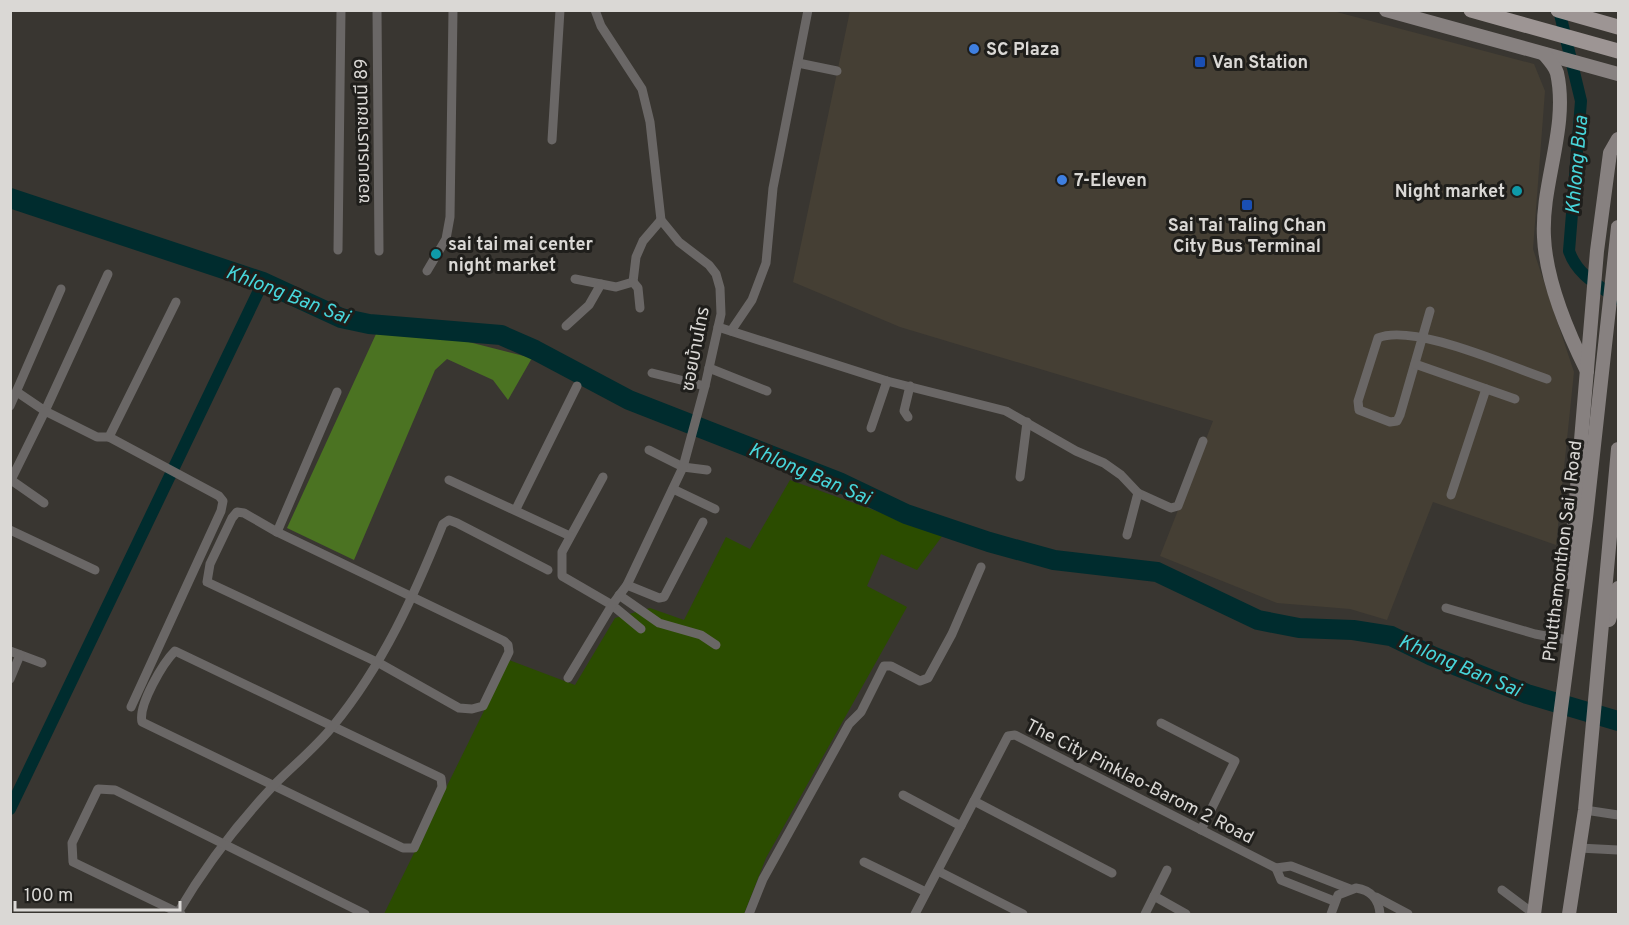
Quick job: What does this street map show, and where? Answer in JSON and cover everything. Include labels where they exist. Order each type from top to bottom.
[{"type":"main road","points":[[1386,10],[1618,74]]},
{"type":"main road","points":[[1471,10],[1618,51]]},
{"type":"main road","points":[[1494,10],[1618,44]]},
{"type":"main road","points":[[1558,10],[1618,27]]},
{"type":"main road","points":[[1590,10],[1618,18]]},
{"type":"main road","points":[[1544,54],[1557,71],[1558,101],[1557,130],[1544,236],[1549,272],[1568,328],[1588,373]]},
{"type":"main road","points":[[1568,640],[1568,599],[1597,251],[1610,153],[1618,139]]},
{"type":"main road","name":"Phutthamonthon Sai 1 Road","points":[[1534,914],[1568,640],[1586,518],[1618,227]]},
{"type":"main road","points":[[1603,636],[1618,449]]},
{"type":"main road","points":[[1569,915],[1585,810],[1598,662],[1603,636],[1618,588]]},
{"type":"street","points":[[338,250],[341,10]]},
{"type":"street","name":"ซอยบรมราชชนนี 89","points":[[377,10],[380,250]]},
{"type":"street","points":[[428,271],[446,239],[450,217],[453,10]]},
{"type":"street","points":[[552,140],[560,10]]},
{"type":"street","points":[[595,10],[601,26],[642,89],[650,122],[661,220],[643,241],[636,257],[633,282],[638,288],[640,308]]},
{"type":"street","points":[[731,331],[752,300],[766,263],[773,188],[808,10]]},
{"type":"street","points":[[798,63],[837,70]]},
{"type":"street","name":"ซอยบ้านไทร","points":[[568,678],[612,605],[627,585],[674,489],[693,435],[718,327],[721,300],[716,274],[709,265],[679,242],[661,220]]},
{"type":"street","points":[[44,503],[11,481],[108,274]]},
{"type":"street","points":[[575,279],[616,287],[633,282]]},
{"type":"street","points":[[566,326],[590,305],[601,284]]},
{"type":"street","points":[[10,406],[61,289]]},
{"type":"street","points":[[109,437],[176,302]]},
{"type":"street","points":[[1430,310],[1422,337],[1414,364],[1397,421],[1390,422],[1359,410],[1358,401],[1378,338],[1389,334],[1422,337],[1547,379]]},
{"type":"street","points":[[718,327],[887,381],[1006,411],[1076,451],[1104,463],[1121,475],[1138,494],[1171,508],[1178,506],[1203,441]]},
{"type":"street","points":[[1414,364],[1515,399]]},
{"type":"street","points":[[709,368],[767,391]]},
{"type":"street","points":[[652,373],[705,386]]},
{"type":"street","points":[[871,428],[887,381]]},
{"type":"street","points":[[516,509],[577,386]]},
{"type":"street","points":[[908,417],[904,411],[910,386]]},
{"type":"street","points":[[1451,495],[1486,389]]},
{"type":"street","points":[[17,392],[45,411],[97,437],[109,437],[219,496],[223,501],[221,511],[131,707]]},
{"type":"street","points":[[278,532],[337,392]]},
{"type":"street","points":[[1020,477],[1027,422]]},
{"type":"street","points":[[648,450],[683,467],[707,470]]},
{"type":"street","points":[[603,477],[562,552],[562,576],[612,605],[641,629]]},
{"type":"street","points":[[449,480],[516,509],[570,536]]},
{"type":"street","points":[[674,489],[715,509]]},
{"type":"street","points":[[1127,535],[1138,494]]},
{"type":"street","points":[[237,512],[244,513],[413,598],[508,645],[509,652],[483,706],[472,710],[459,708],[379,663],[207,582],[210,564],[237,512]]},
{"type":"street","points":[[365,915],[222,846],[115,790],[98,789],[91,799],[72,843],[73,862],[178,914],[222,846],[274,786],[332,727],[379,663],[413,598],[443,524],[449,520],[548,570]]},
{"type":"street","points":[[627,585],[659,598],[664,597],[703,522]]},
{"type":"street","points":[[10,530],[95,570]]},
{"type":"street","points":[[749,915],[763,879],[849,724],[861,712],[884,666],[891,666],[920,681],[928,678],[952,634],[981,567]]},
{"type":"street","points":[[619,595],[659,623],[701,635],[716,645]]},
{"type":"street","points":[[1446,608],[1535,634],[1568,640]]},
{"type":"street","points":[[10,651],[42,663]]},
{"type":"street","points":[[175,651],[332,727],[441,778],[442,787],[414,848],[404,848],[142,722],[143,709],[157,677],[175,651]]},
{"type":"street","points":[[10,679],[20,655]]},
{"type":"street","points":[[1161,723],[1235,761],[1201,830]]},
{"type":"street","name":"The City Pinklao-Barom 2 Road","points":[[915,915],[1008,736],[1015,735],[1276,868]]},
{"type":"street","points":[[903,795],[961,826]]},
{"type":"street","points":[[974,801],[1112,873]]},
{"type":"street","points":[[1585,810],[1618,815]]},
{"type":"street","points":[[1579,849],[1618,850]]},
{"type":"street","points":[[864,862],[926,892]]},
{"type":"street","points":[[1334,901],[1281,880],[1276,868],[1291,866],[1350,889],[1363,889],[1408,915]]},
{"type":"street","points":[[938,870],[1023,915]]},
{"type":"street","points":[[1145,915],[1167,870]]},
{"type":"street","points":[[1331,915],[1334,901],[1350,889]]},
{"type":"street","points":[[1502,890],[1534,914]]},
{"type":"street","points":[[1154,896],[1186,915]]},
{"type":"street","points":[[1373,896],[1381,914]]},
{"type":"shaded area","points":[[850,11],[1333,11],[1534,64],[1545,91],[1533,249],[1574,372],[1556,545],[1433,502],[1387,620],[1350,609],[1277,603],[1160,556],[1213,421],[900,327],[793,282]]},
{"type":"green space","points":[[376,334],[453,338],[532,358],[508,400],[493,380],[447,359],[435,370],[354,560],[287,528]]},
{"type":"green space","points":[[790,480],[943,535],[917,570],[881,554],[867,586],[907,607],[766,858],[744,914],[384,914],[509,660],[575,685],[615,618],[650,608],[684,620],[726,537],[750,549]]},
{"type":"waterway","name":"Khlong Bua","points":[[1559,10],[1581,101],[1569,251],[1577,267],[1583,273],[1618,299]]},
{"type":"waterway","name":"Khlong Ban Sai","points":[[10,198],[263,282],[341,318],[369,324],[501,335],[535,350],[629,400],[839,482],[906,514],[989,542],[1054,560],[1157,572],[1258,620],[1299,628],[1353,630],[1391,636],[1432,656],[1527,694],[1618,721]]},
{"type":"waterway","points":[[10,809],[263,282]]},
{"type":"place","name":"SC Plaza","points":[[974,49]]},
{"type":"place","name":"Van Station","points":[[1200,62]]},
{"type":"place","name":"7-Eleven","points":[[1062,180]]},
{"type":"place","name":"Night market","points":[[1517,191]]},
{"type":"place","name":"Sai Tai Taling Chan City Bus Terminal","points":[[1247,205]]},
{"type":"place","name":"sai tai mai center night market","points":[[436,254]]}]
